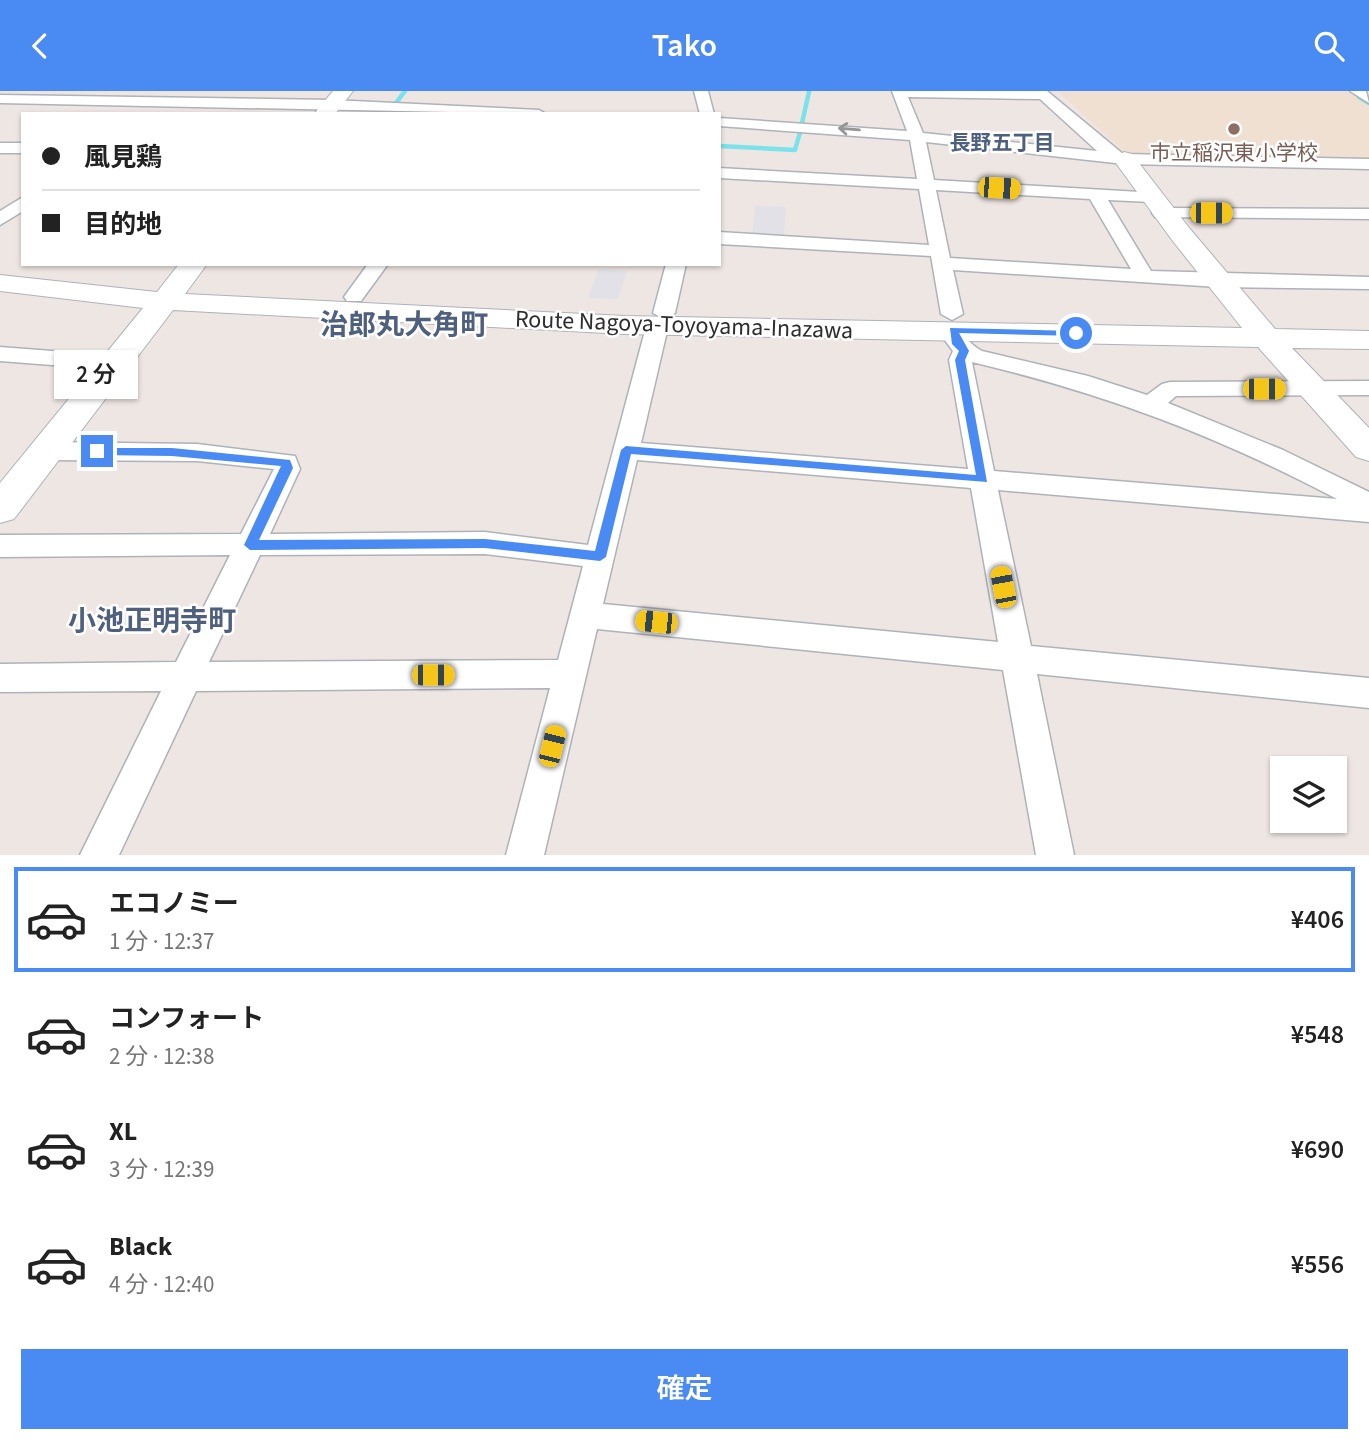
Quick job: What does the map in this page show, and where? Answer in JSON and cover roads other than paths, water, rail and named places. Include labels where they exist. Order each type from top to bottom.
[{"type":"main road","points":[[1124,159],[1156,205],[1218,281],[1311,389],[1369,449]]},
{"type":"main road","name":"Route Nagoya-Toyoyama-Inazawa","points":[[0,277],[179,283],[661,320],[956,332],[1259,329],[1369,323]]},
{"type":"main road","name":"Route Nagoya-Toyoyama-Inazawa","points":[[0,283],[51,291],[179,283],[661,320]]},
{"type":"main road","points":[[5,496],[46,451],[179,283]]},
{"type":"main road","name":"Route Nagoya-Toyoyama-Inazawa","points":[[1259,329],[1369,339]]},
{"type":"street","points":[[7,99],[28,91]]},
{"type":"street","points":[[138,112],[165,91]]},
{"type":"street","points":[[701,91],[706,112]]},
{"type":"street","points":[[1357,91],[1369,99]]},
{"type":"street","points":[[1055,855],[917,137],[899,92],[1045,92],[1107,152],[1124,159]]},
{"type":"street","points":[[492,112],[504,95]]},
{"type":"street","points":[[7,99],[333,103],[475,112]]},
{"type":"street","points":[[721,123],[846,129],[1124,159],[1369,164]]},
{"type":"street","points":[[0,148],[21,148]]},
{"type":"street","points":[[1351,163],[1369,176]]},
{"type":"street","points":[[721,173],[1097,194],[1156,205],[1369,214]]},
{"type":"street","points":[[1097,194],[1145,277]]},
{"type":"street","points":[[0,220],[16,206]]},
{"type":"street","points":[[721,238],[1145,277],[1369,283]]},
{"type":"street","points":[[354,297],[377,266]]},
{"type":"street","points":[[525,855],[626,450],[675,266]]},
{"type":"street","points":[[956,332],[1153,403],[1276,455],[1369,504]]},
{"type":"street","points":[[0,354],[117,363]]},
{"type":"street","points":[[1153,403],[1170,389],[1369,389]]},
{"type":"street","points":[[626,450],[1369,512]]},
{"type":"street","points":[[46,451],[172,452],[286,463],[288,468],[99,855]]},
{"type":"street","points":[[0,546],[485,543],[600,557]]},
{"type":"street","points":[[585,615],[1369,693]]},
{"type":"street","points":[[0,678],[570,674]]},
{"type":"waterway","points":[[396,103],[405,91]]},
{"type":"waterway","points":[[802,123],[809,92]]},
{"type":"waterway","points":[[1359,97],[1369,103]]},
{"type":"waterway","points":[[721,146],[795,150],[801,129]]},
{"type":"place","name":"市立稲沢東小学校","points":[[1234,129]]},
{"type":"district","name":"長野五丁目","points":[[1002,143]]},
{"type":"district","name":"治郎丸大角町","points":[[404,325]]},
{"type":"district","name":"小池正明寺町","points":[[152,621]]}]
